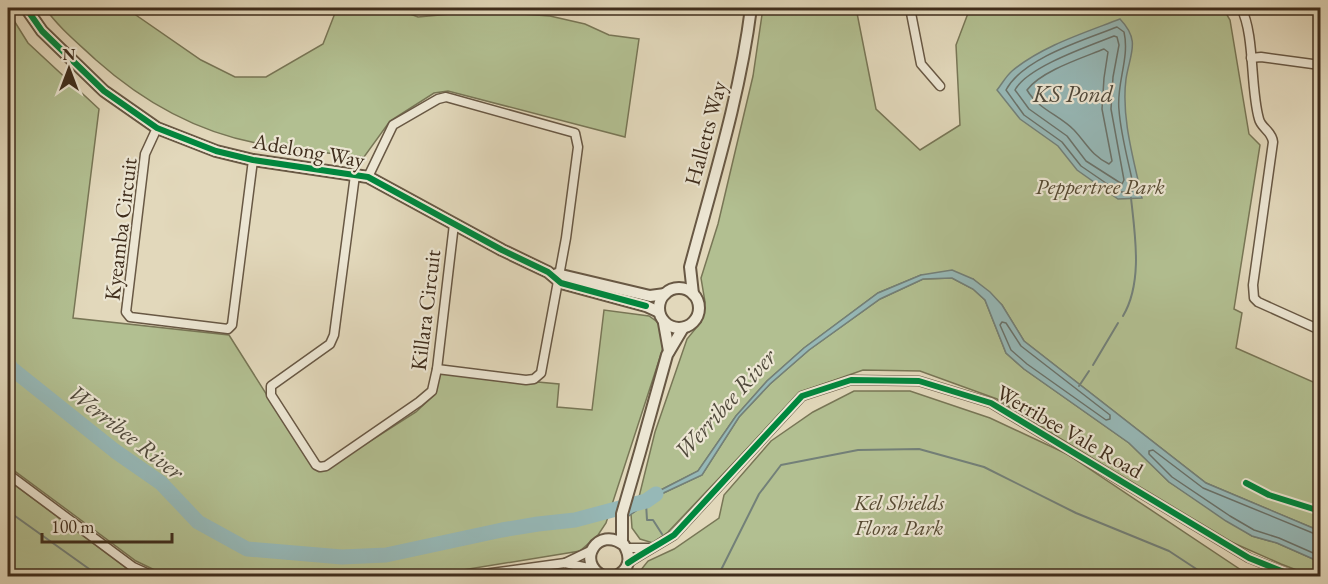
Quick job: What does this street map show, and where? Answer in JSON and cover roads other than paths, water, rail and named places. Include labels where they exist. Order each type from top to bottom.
[{"type":"street","name":"Adelong Way","points":[[26,8],[42,32],[104,91],[157,128],[216,151],[253,160],[368,177],[555,276],[650,296],[665,294]]},
{"type":"street","name":"Halletts Way","points":[[693,294],[690,267],[736,99],[751,8]]},
{"type":"street","points":[[910,8],[921,64],[940,87]]},
{"type":"street","points":[[1240,8],[1244,13],[1259,120],[1272,136],[1273,142],[1253,285],[1254,297],[1258,302],[1320,330]]},
{"type":"street","points":[[1251,58],[1261,57],[1320,65]]},
{"type":"street","points":[[368,177],[393,125],[438,99],[446,97],[574,133],[579,147],[567,238],[555,276],[541,373],[534,379],[437,369]]},
{"type":"street","name":"Kyeamba Circuit","points":[[157,128],[145,154],[126,312],[130,317],[228,329],[231,325],[253,160]]},
{"type":"street","name":"Killara Circuit","points":[[356,175],[334,335],[330,344],[270,386],[270,395],[316,465],[326,466],[432,391],[437,369],[454,224]]},
{"type":"street","name":"Halletts Way","points":[[676,288],[690,267]]},
{"type":"street","name":"Adelong Way","points":[[555,276],[561,283],[659,312]]},
{"type":"street","points":[[598,574],[590,556],[592,550],[612,532],[622,514],[669,351],[683,328],[694,322],[699,311],[699,305],[693,294],[682,288],[676,288],[661,299],[659,312],[664,323],[669,351]]},
{"type":"street","points":[[664,323],[670,327],[683,328]]},
{"type":"street","name":"Werribee Vale Road","points":[[624,546],[649,548],[657,546],[674,535],[802,396],[851,380],[919,381],[991,403],[1250,558],[1294,576]]},
{"type":"street","points":[[8,474],[133,567],[153,576]]},
{"type":"street","points":[[616,576],[624,572],[629,558],[624,546],[622,514]]},
{"type":"street","points":[[604,539],[616,540],[624,546]]},
{"type":"street","name":"Werribee Vale Road","points":[[628,563],[649,548]]},
{"type":"street","points":[[469,576],[565,563],[592,550]]},
{"type":"street","points":[[565,563],[598,574]]},
{"type":"water","name":"KS Pond","points":[[1120,19],[1132,41],[1126,79],[1125,109],[1142,198],[1118,199],[1077,170],[1058,146],[1020,119],[997,90],[1012,71],[1036,54]]},
{"type":"water","points":[[952,270],[973,279],[990,292],[1002,305],[1024,341],[1206,483],[1320,531],[1320,562],[1277,543],[1252,536],[1169,482],[1129,443],[1024,369],[1006,353],[985,300],[973,289],[952,278],[923,279],[880,299],[809,350],[770,384],[739,417],[702,475],[657,496],[626,518],[624,514],[655,493],[698,471],[736,416],[767,381],[804,348],[878,293],[921,275]]},
{"type":"waterway","points":[[1123,316],[1129,303],[1135,273],[1136,243],[1131,198]]},
{"type":"waterway","points":[[1093,365],[1118,323]]},
{"type":"waterway","name":"Werribee River","points":[[8,362],[11,368],[115,451],[161,483],[198,522],[247,549],[342,557],[386,555],[502,530],[575,520],[646,501],[656,494]]},
{"type":"waterway","points":[[1079,386],[1089,371]]},
{"type":"waterway","points":[[1314,442],[1320,446]]},
{"type":"waterway","points":[[718,576],[759,494],[781,465],[858,450],[919,449],[984,467],[1076,513],[1169,551],[1207,576]]},
{"type":"waterway","points":[[646,503],[647,520],[653,520],[662,534]]},
{"type":"waterway","points":[[8,511],[99,576]]},
{"type":"park label","name":"Peppertree Park","points":[[1100,186]]},
{"type":"park label","name":"Kel Shields Flora Park","points":[[899,514]]}]
